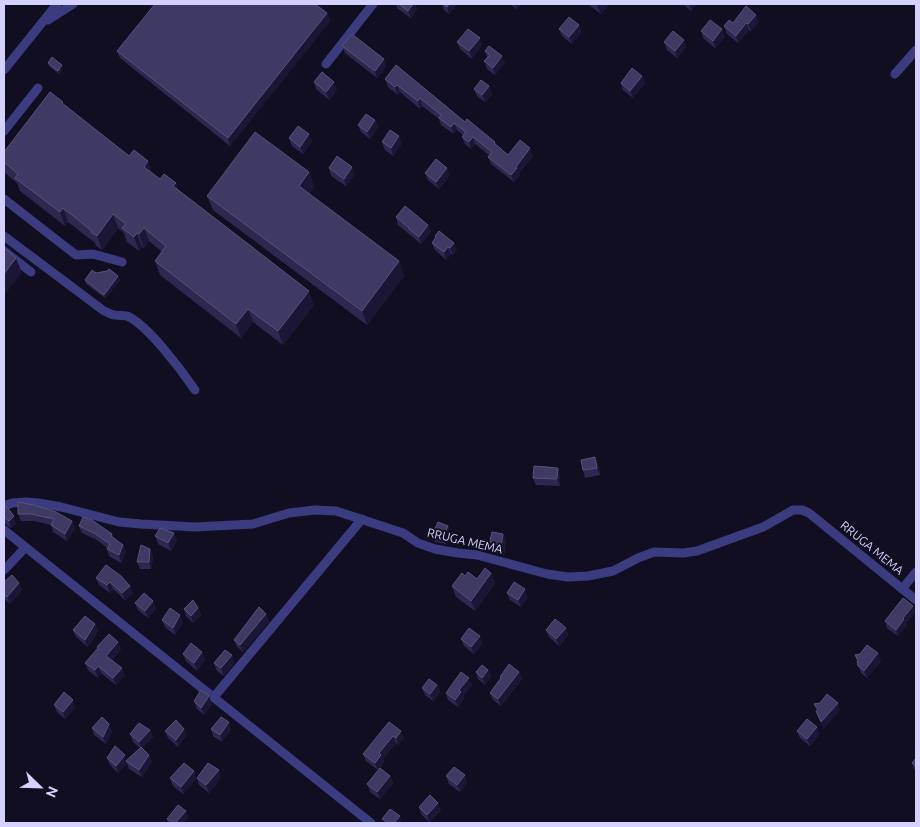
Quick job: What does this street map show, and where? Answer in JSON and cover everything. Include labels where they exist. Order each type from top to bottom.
[{"type":"street","points":[[4,70],[57,4]]},
{"type":"street","points":[[41,24],[73,4]]},
{"type":"street","points":[[326,64],[373,4]]},
{"type":"street","points":[[894,74],[916,50]]},
{"type":"street","points":[[4,131],[38,88]]},
{"type":"street","points":[[4,199],[76,255],[93,254],[122,262]]},
{"type":"street","points":[[4,236],[104,311],[114,315],[127,316],[135,321],[168,353],[195,390]]},
{"type":"street","points":[[4,251],[32,272]]},
{"type":"street","name":"RRUGA MEMA","points":[[4,506],[26,502],[38,503],[120,522],[195,528],[253,524],[289,513],[315,510],[336,511],[403,533],[418,543],[435,550],[477,555],[547,574],[568,577],[588,576],[613,571],[654,552],[683,553],[697,551],[763,527],[793,510],[802,510],[809,513],[916,600]]},
{"type":"street","points":[[214,697],[362,519]]},
{"type":"street","points":[[4,530],[214,697],[367,822]]},
{"type":"street","points":[[4,570],[25,548]]},
{"type":"street","points":[[902,589],[916,572]]},
{"type":"building","points":[[155,4],[315,4],[327,13],[228,138],[117,51]]},
{"type":"building","points":[[399,4],[413,4],[408,11]]},
{"type":"building","points":[[746,6],[756,15],[748,24],[746,23],[736,36],[724,26],[729,20],[733,23]]},
{"type":"building","points":[[569,17],[579,25],[569,37],[559,29]]},
{"type":"building","points":[[710,20],[722,29],[713,41],[701,31]]},
{"type":"building","points":[[468,29],[480,38],[469,51],[457,42]]},
{"type":"building","points":[[673,31],[684,40],[675,51],[664,42]]},
{"type":"building","points":[[352,34],[384,59],[375,71],[342,46]]},
{"type":"building","points":[[489,46],[502,56],[493,68],[484,61],[490,55],[485,51]]},
{"type":"building","points":[[52,57],[62,65],[58,71],[48,63]]},
{"type":"building","points":[[396,65],[465,122],[467,119],[508,155],[520,140],[530,148],[511,175],[488,157],[492,152],[473,137],[469,142],[462,137],[466,132],[454,123],[451,127],[439,118],[441,115],[420,98],[418,101],[397,85],[395,87],[385,79]]},
{"type":"building","points":[[632,68],[642,76],[630,91],[621,83]]},
{"type":"building","points":[[322,72],[334,82],[326,92],[314,82]]},
{"type":"building","points":[[481,80],[489,86],[482,95],[474,89]]},
{"type":"building","points":[[50,92],[129,156],[134,150],[148,161],[144,167],[160,179],[164,174],[176,183],[173,186],[309,291],[278,331],[248,309],[236,324],[155,261],[166,246],[144,228],[134,237],[122,228],[126,224],[113,214],[97,236],[63,208],[60,212],[15,178],[18,174],[4,162],[4,152]]},
{"type":"building","points":[[366,114],[375,120],[367,132],[358,125]]},
{"type":"building","points":[[298,126],[309,134],[300,147],[289,138]]},
{"type":"building","points":[[390,130],[399,136],[391,148],[382,142]]},
{"type":"building","points":[[255,132],[309,172],[299,186],[399,261],[362,311],[207,196]]},
{"type":"building","points":[[337,156],[352,167],[344,179],[329,168]]},
{"type":"building","points":[[436,159],[447,168],[436,182],[425,173]]},
{"type":"building","points":[[405,206],[428,225],[419,237],[396,217]]},
{"type":"building","points":[[439,231],[454,243],[444,252],[432,243]]},
{"type":"building","points":[[4,248],[16,258],[4,274]]},
{"type":"building","points":[[109,269],[118,276],[104,295],[85,280],[92,270],[96,273]]},
{"type":"building","points":[[595,457],[597,468],[583,470],[581,460]]},
{"type":"building","points":[[534,466],[558,468],[557,479],[533,478]]},
{"type":"building","points":[[18,502],[56,512],[72,521],[65,534],[51,525],[54,519],[31,514],[18,514]]},
{"type":"building","points":[[6,506],[14,516],[9,521],[4,517],[4,508]]},
{"type":"building","points":[[83,517],[92,520],[112,534],[111,536],[123,545],[119,555],[107,549],[110,544],[79,526]]},
{"type":"building","points":[[438,522],[448,526],[443,537],[432,535]]},
{"type":"building","points":[[160,528],[174,533],[168,543],[155,536]]},
{"type":"building","points":[[492,532],[503,534],[501,547],[489,545]]},
{"type":"building","points":[[141,545],[150,549],[149,562],[137,562]]},
{"type":"building","points":[[106,565],[121,576],[130,586],[122,593],[110,582],[107,585],[96,578]]},
{"type":"building","points":[[485,568],[491,573],[471,601],[452,586],[462,573],[465,576],[468,572],[477,579]]},
{"type":"building","points":[[12,575],[19,583],[7,597],[4,594],[4,582]]},
{"type":"building","points":[[514,582],[525,589],[518,600],[507,593]]},
{"type":"building","points":[[144,593],[153,601],[145,611],[135,603]]},
{"type":"building","points":[[903,598],[913,606],[896,630],[885,621]]},
{"type":"building","points":[[193,600],[198,608],[191,616],[184,609]]},
{"type":"building","points":[[259,607],[266,614],[240,645],[234,640]]},
{"type":"building","points":[[170,608],[180,615],[173,628],[162,620]]},
{"type":"building","points":[[85,616],[95,624],[85,640],[73,630]]},
{"type":"building","points":[[555,619],[566,628],[556,639],[546,630]]},
{"type":"building","points":[[469,628],[480,636],[471,647],[461,639]]},
{"type":"building","points":[[109,634],[118,642],[106,656],[122,668],[113,678],[98,666],[95,670],[85,663]]},
{"type":"building","points":[[191,643],[202,652],[194,663],[183,654]]},
{"type":"building","points":[[867,645],[878,653],[864,671],[858,666],[858,660],[855,655],[860,654]]},
{"type":"building","points":[[225,650],[232,655],[221,668],[214,663]]},
{"type":"building","points":[[509,664],[519,672],[498,699],[490,693]]},
{"type":"building","points":[[482,665],[488,670],[482,678],[476,672]]},
{"type":"building","points":[[461,672],[469,678],[459,690],[461,692],[455,700],[446,693]]},
{"type":"building","points":[[429,679],[437,685],[430,694],[422,688]]},
{"type":"building","points":[[201,690],[209,696],[201,708],[194,701]]},
{"type":"building","points":[[64,692],[73,700],[63,712],[54,705]]},
{"type":"building","points":[[827,694],[838,703],[821,722],[816,711],[818,710],[814,704],[820,703]]},
{"type":"building","points":[[102,717],[109,724],[103,737],[92,728]]},
{"type":"building","points":[[221,717],[229,722],[220,735],[211,729]]},
{"type":"building","points":[[807,719],[817,727],[807,739],[797,731]]},
{"type":"building","points":[[176,720],[184,729],[176,740],[165,731]]},
{"type":"building","points":[[389,722],[401,731],[396,738],[393,736],[379,753],[381,755],[375,763],[363,754]]},
{"type":"building","points":[[139,723],[150,730],[139,742],[130,734]]},
{"type":"building","points":[[115,746],[125,755],[116,766],[107,758]]},
{"type":"building","points":[[141,747],[149,755],[139,770],[126,761]]},
{"type":"building","points":[[916,758],[916,766],[912,763]]},
{"type":"building","points":[[184,763],[194,771],[181,787],[170,778]]},
{"type":"building","points":[[208,763],[219,770],[206,785],[197,778]]},
{"type":"building","points":[[454,767],[465,775],[457,785],[446,776]]},
{"type":"building","points":[[380,768],[390,776],[377,792],[367,784]]},
{"type":"building","points":[[430,795],[438,803],[427,815],[419,807]]},
{"type":"building","points":[[178,805],[186,811],[175,823],[167,819]]},
{"type":"building","points":[[390,809],[400,816],[394,823],[388,823],[382,819]]}]
